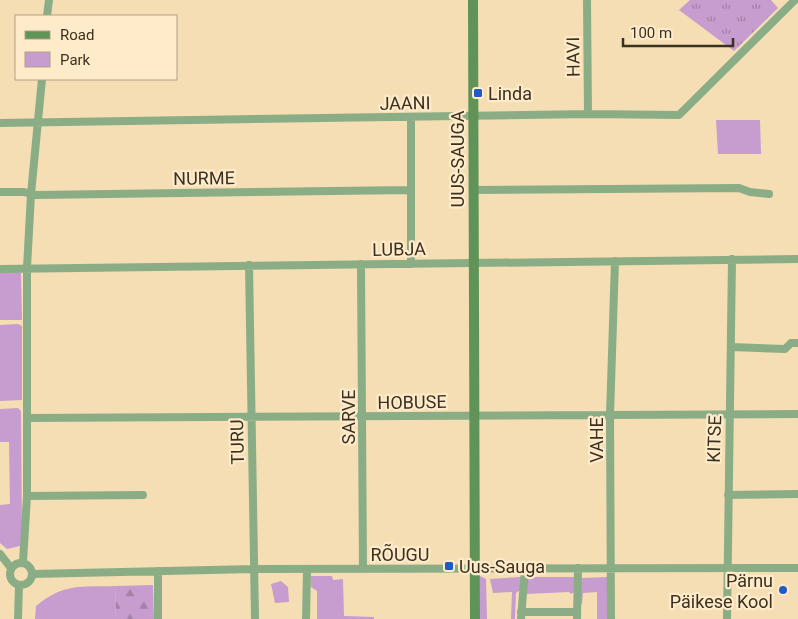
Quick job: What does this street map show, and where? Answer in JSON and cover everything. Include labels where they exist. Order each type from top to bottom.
[{"type":"street","points":[[47,15],[49,0]]},
{"type":"street","name":"UUS-SAUGA","points":[[473,0],[476,619]]},
{"type":"street","name":"HAVI","points":[[587,0],[588,114]]},
{"type":"street","name":"JAANI","points":[[0,123],[411,118],[473,115],[679,115],[794,0]]},
{"type":"street","points":[[23,562],[27,496],[27,268],[31,194],[42,80]]},
{"type":"street","points":[[411,118],[412,264]]},
{"type":"street","points":[[473,190],[739,188],[769,194]]},
{"type":"street","name":"NURME","points":[[0,192],[31,194],[410,190]]},
{"type":"street","name":"LUBJA","points":[[0,269],[798,259]]},
{"type":"street","name":"KITSE","points":[[727,619],[732,260]]},
{"type":"street","name":"VAHE","points":[[611,619],[610,415],[614,261]]},
{"type":"street","name":"SARVE","points":[[361,264],[363,569]]},
{"type":"street","name":"TURU","points":[[249,266],[255,619]]},
{"type":"street","points":[[732,347],[786,349],[791,343],[798,343]]},
{"type":"street","name":"HOBUSE","points":[[27,418],[798,414]]},
{"type":"street","points":[[728,495],[798,494]]},
{"type":"street","points":[[27,496],[143,495]]},
{"type":"street","points":[[0,554],[11,568]]},
{"type":"street","points":[[23,562],[30,566],[32,574],[30,581],[19,585],[10,579],[11,568],[16,563],[23,562]]},
{"type":"street","points":[[525,568],[521,615],[577,616],[578,568]]},
{"type":"street","name":"RÕUGU","points":[[32,574],[254,569],[798,568]]},
{"type":"street","points":[[306,619],[307,569]]},
{"type":"street","points":[[158,571],[158,619]]},
{"type":"street","points":[[18,619],[19,585]]},
{"type":"green space","points":[[690,0],[771,0],[778,8],[734,51],[679,10]]},
{"type":"green space","points":[[716,120],[760,120],[761,154],[718,154]]},
{"type":"green space","points":[[18,270],[21,273],[22,320],[0,320],[0,272]]},
{"type":"green space","points":[[18,324],[22,326],[22,400],[0,401],[0,325]]},
{"type":"green space","points":[[18,408],[21,411],[22,533],[20,546],[7,549],[0,543],[0,505],[10,504],[9,442],[0,442],[0,409]]},
{"type":"green space","points":[[310,576],[332,576],[333,580],[343,579],[344,616],[374,617],[374,619],[317,619],[317,591],[311,587]]},
{"type":"green space","points":[[480,576],[486,579],[487,619],[480,619]]},
{"type":"green space","points":[[521,577],[520,590],[516,593],[515,619],[511,619],[512,592],[493,593],[490,579]]},
{"type":"green space","points":[[527,577],[576,577],[576,591],[571,594],[569,592],[526,594]]},
{"type":"green space","points":[[608,577],[608,619],[597,619],[597,592],[583,593],[582,604],[580,604],[581,578]]},
{"type":"green space","points":[[281,581],[288,587],[289,602],[275,603],[271,584]]},
{"type":"green space","points":[[153,585],[154,619],[116,619],[115,586]]},
{"type":"green space","points":[[115,586],[116,619],[35,619],[36,606],[55,593],[73,588]]},
{"type":"place","name":"Linda","points":[[478,93]]},
{"type":"place","name":"Uus-Sauga","points":[[449,566]]},
{"type":"place","name":"Pärnu Päikese Kool","points":[[783,590]]}]
